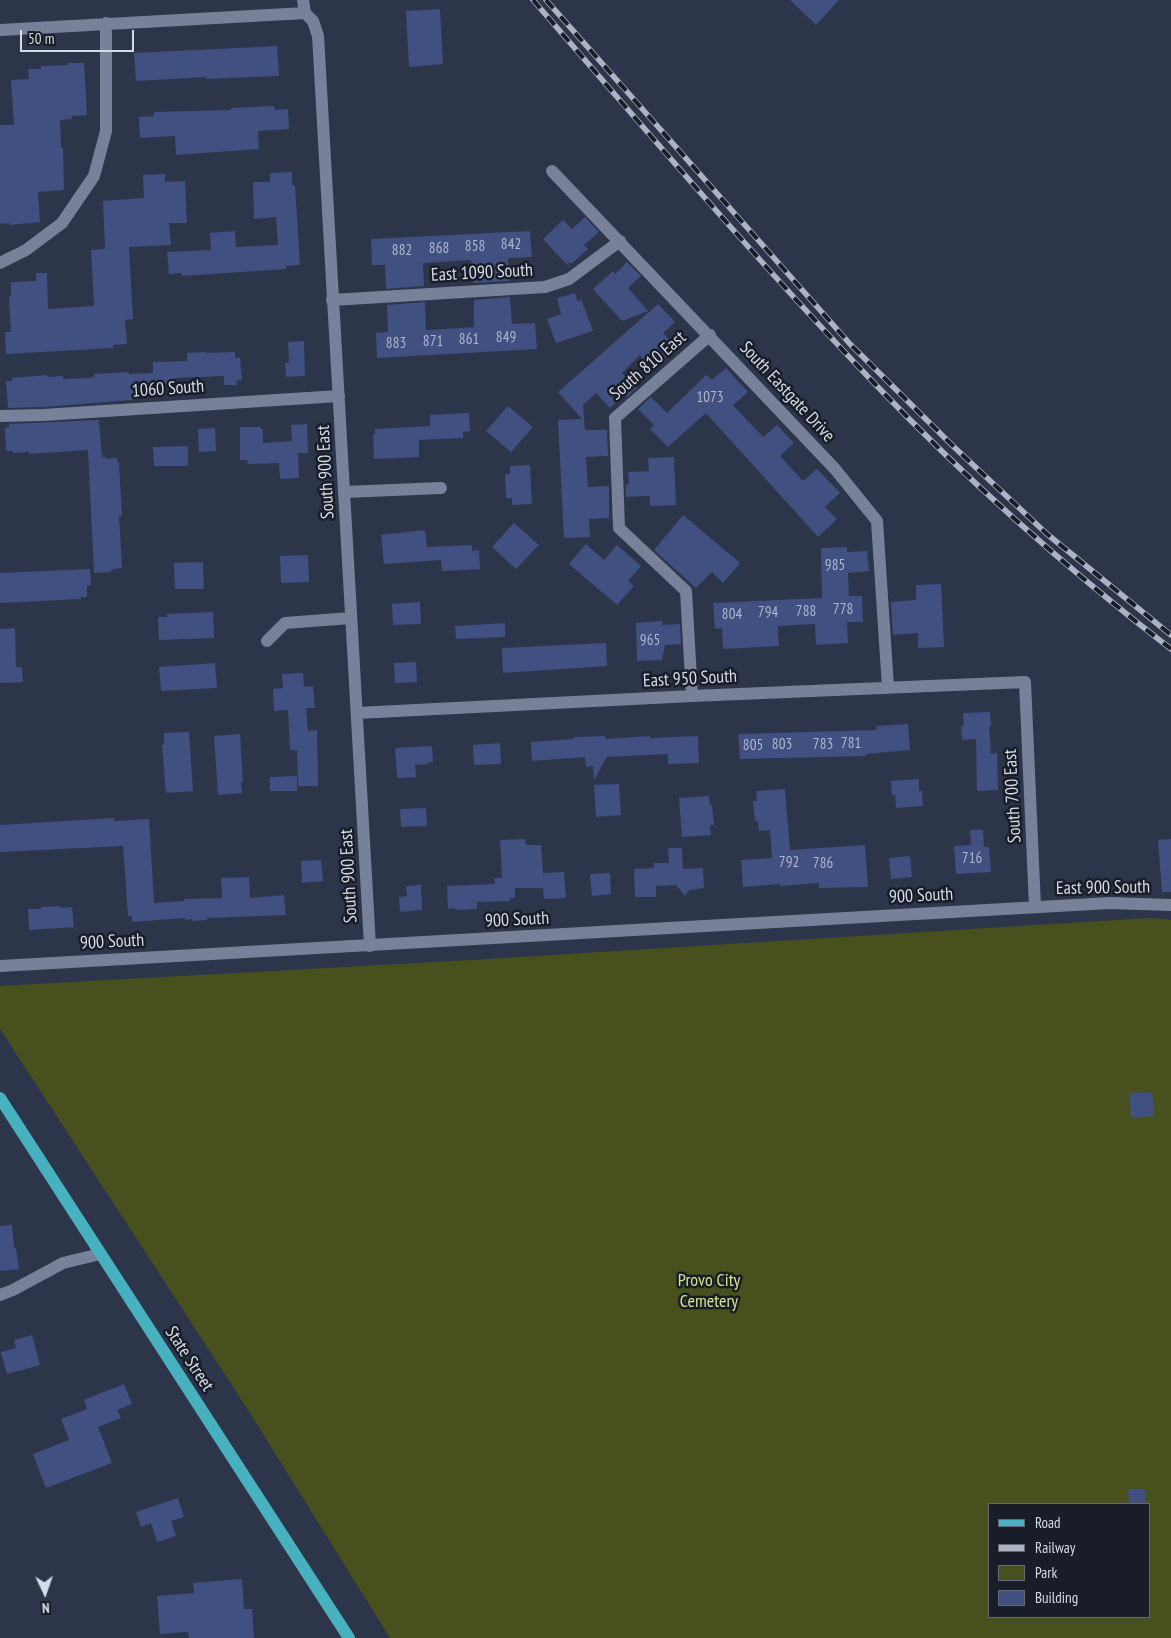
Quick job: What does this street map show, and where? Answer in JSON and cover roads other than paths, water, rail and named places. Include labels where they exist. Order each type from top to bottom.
[{"type":"main road","name":"State Street","points":[[0,1098],[349,1638]]},
{"type":"street","points":[[0,30],[304,6]]},
{"type":"street","name":"South 900 East","points":[[304,6],[313,21],[318,36],[370,946]]},
{"type":"street","points":[[0,262],[26,250],[62,223],[94,176],[106,131],[106,23]]},
{"type":"street","name":"South Eastgate Drive","points":[[552,170],[835,469],[877,521],[888,687]]},
{"type":"street","name":"East 1090 South","points":[[332,300],[545,287],[569,279],[620,241]]},
{"type":"street","name":"South 810 East","points":[[692,696],[686,591],[619,528],[615,418],[710,335]]},
{"type":"street","name":"1060 South","points":[[0,416],[43,415],[339,396]]},
{"type":"street","points":[[344,492],[441,488]]},
{"type":"street","points":[[266,641],[284,623],[351,618]]},
{"type":"street","name":"East 950 South","points":[[357,713],[1025,682]]},
{"type":"street","name":"South 700 East","points":[[1025,682],[1035,907]]},
{"type":"street","name":"East 900 South","points":[[1035,907],[1110,903],[1171,905]]},
{"type":"street","name":"900 South","points":[[0,966],[1035,907]]},
{"type":"street","points":[[0,1295],[63,1263],[100,1254]]},
{"type":"railway","points":[[533,0],[744,242],[830,337],[909,419],[944,454],[1055,555],[1171,649]]},
{"type":"railway","points":[[546,0],[850,344],[954,447],[1047,534],[1171,635]]},
{"type":"park label","name":"Provo City Cemetery","points":[[709,1291]]}]
